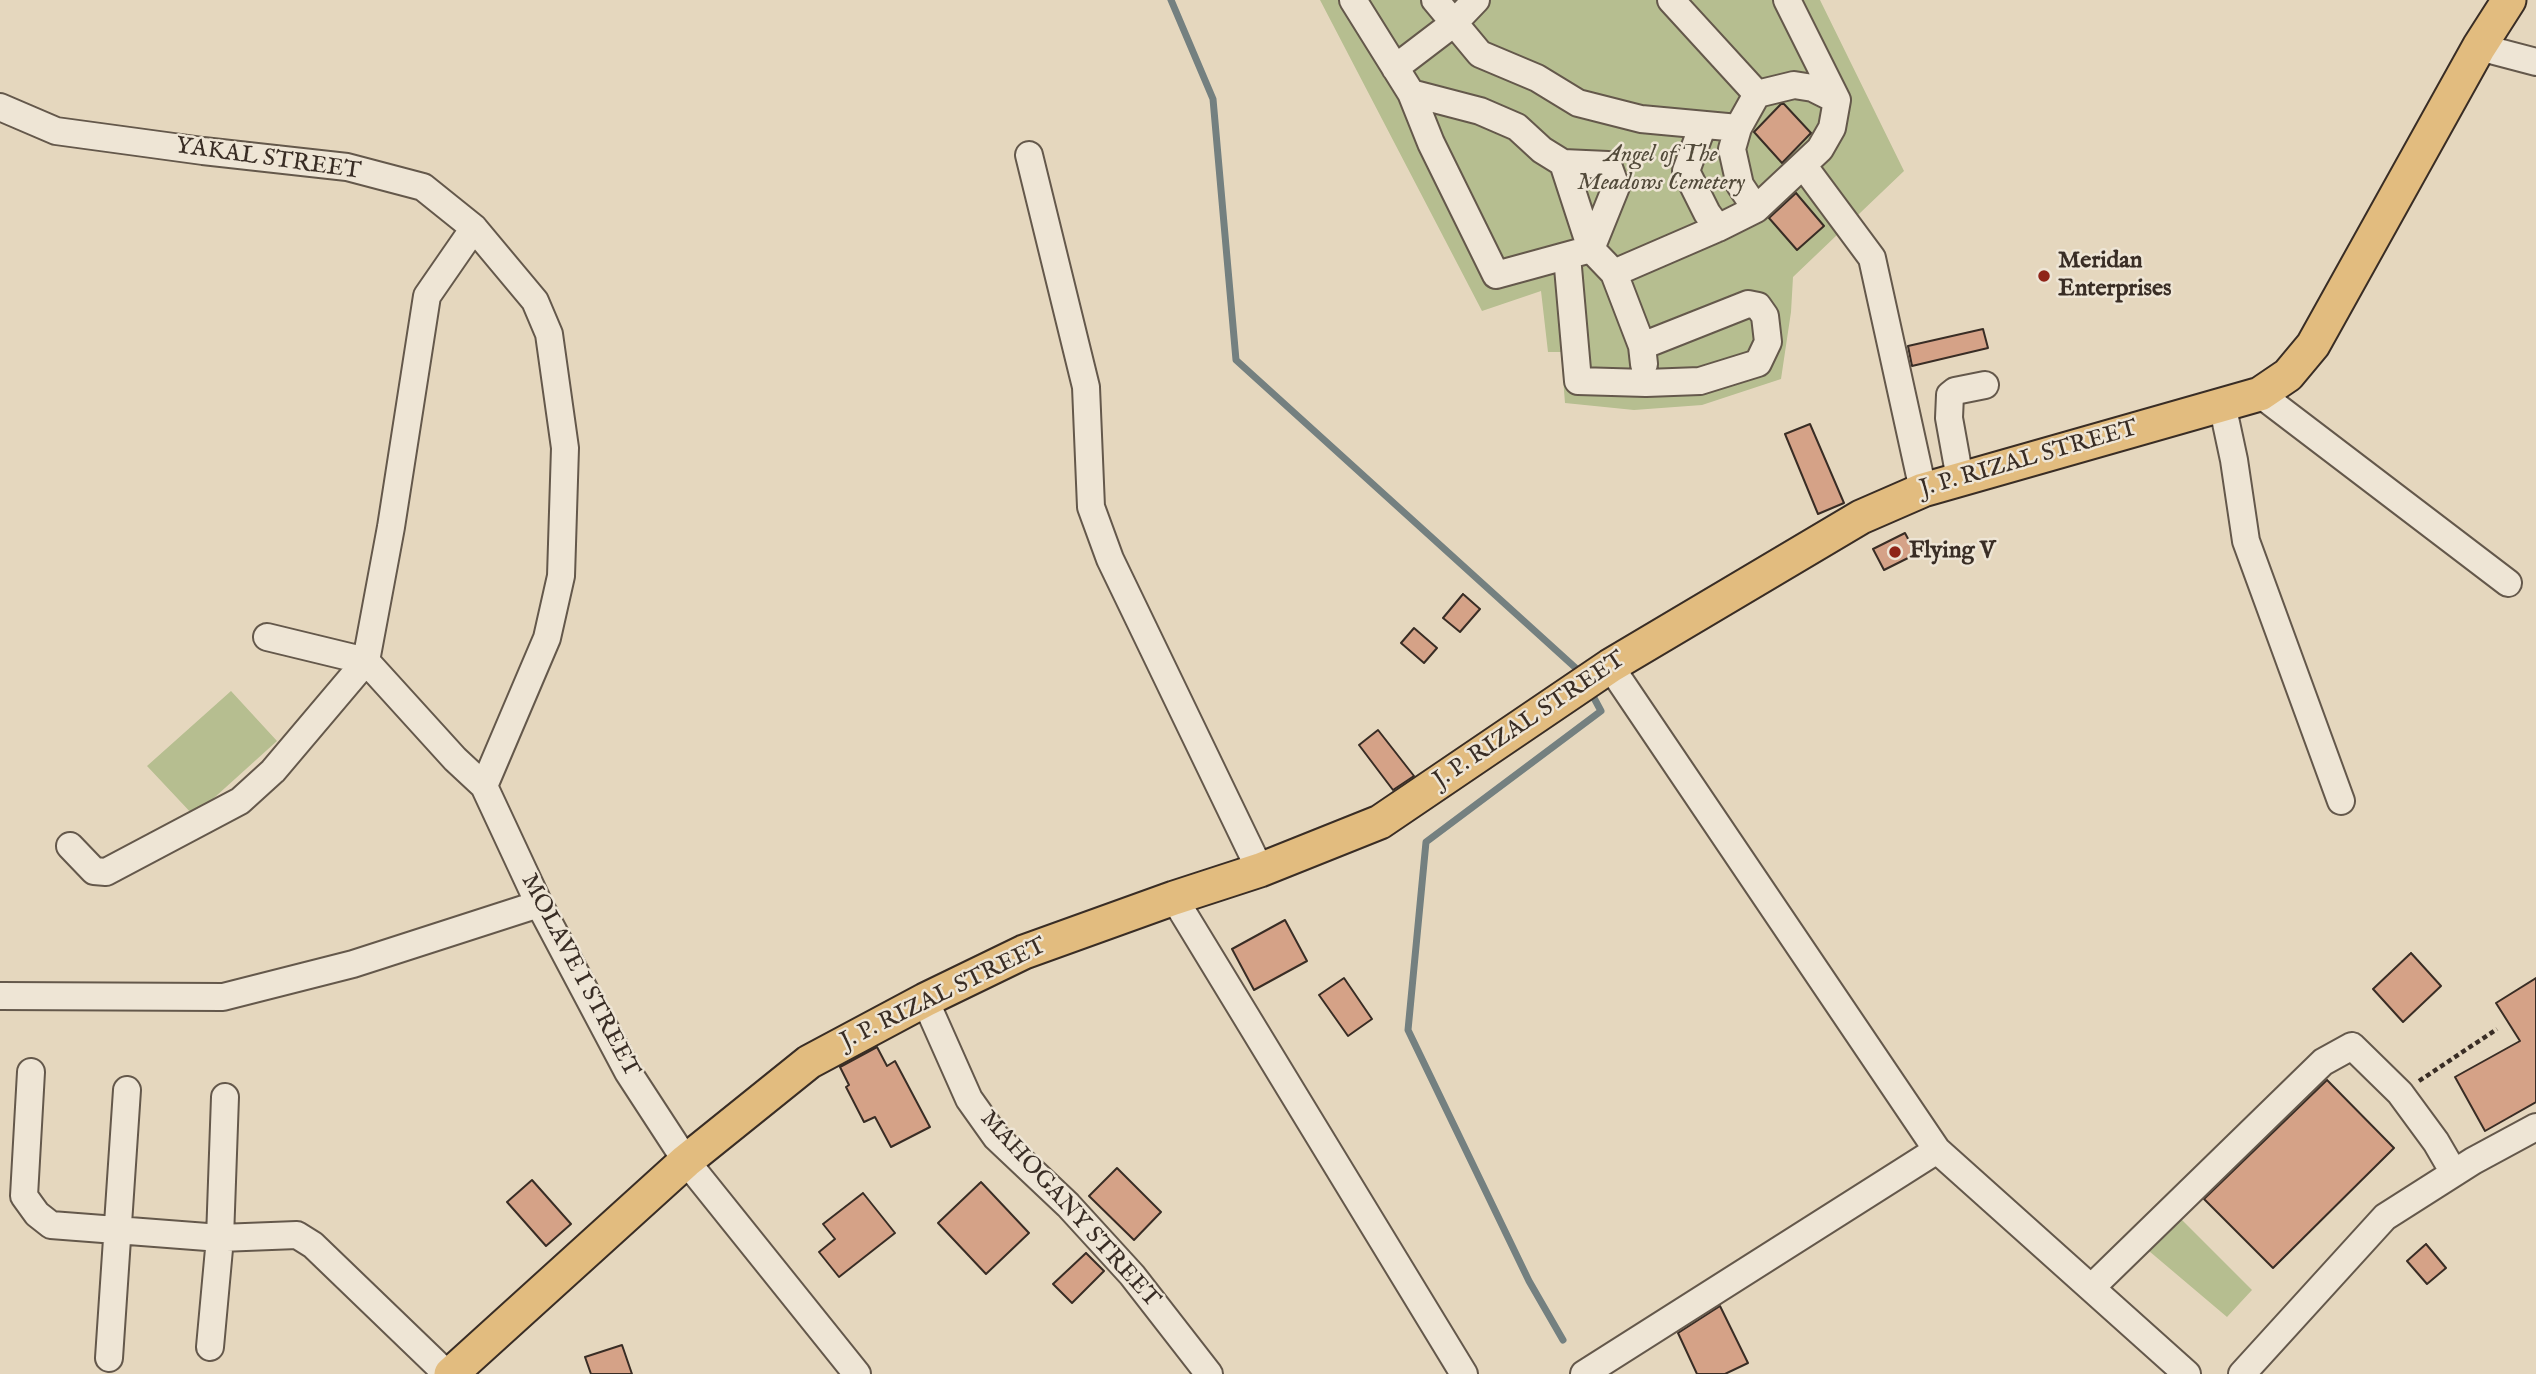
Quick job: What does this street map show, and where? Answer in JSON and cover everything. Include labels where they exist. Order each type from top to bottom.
[{"type":"main road","name":"J. P. RIZAL STREET","points":[[449,1374],[686,1161],[809,1062],[925,1000],[1024,952],[1260,870],[1380,822],[1610,666],[1861,517],[1923,489],[2260,394],[2288,375],[2313,345],[2479,47],[2509,0]]},
{"type":"street","points":[[1353,0],[1411,93],[1431,143],[1496,275],[1579,253],[1614,273],[1642,346],[1646,383]]},
{"type":"street","points":[[1435,0],[1480,54],[1537,78],[1578,103],[1641,119],[1738,128]]},
{"type":"street","points":[[1395,68],[1454,23],[1476,0]]},
{"type":"street","points":[[1671,0],[1758,94]]},
{"type":"street","points":[[1614,273],[1756,209],[1820,149],[1832,128],[1837,100],[1787,0]]},
{"type":"street","points":[[2479,47],[2536,62]]},
{"type":"street","points":[[1756,209],[1740,185],[1732,149],[1738,128],[1758,94],[1794,85],[1813,88],[1837,100]]},
{"type":"street","points":[[1411,93],[1480,111],[1517,127],[1542,150],[1563,163],[1608,165],[1616,187],[1579,253]]},
{"type":"street","name":"YAKAL STREET","points":[[0,107],[56,131],[347,167],[423,187],[474,228],[535,301],[549,334],[565,448],[561,576],[547,638],[484,786]]},
{"type":"street","points":[[1703,125],[1686,171],[1707,213],[1718,228]]},
{"type":"street","points":[[1029,155],[1086,387],[1091,507],[1110,559],[1260,870]]},
{"type":"street","points":[[1563,163],[1579,253],[1578,381],[1700,381],[1758,363],[1768,342],[1765,316],[1758,306],[1748,304],[1642,346]]},
{"type":"street","points":[[1803,164],[1872,258],[1923,489]]},
{"type":"street","points":[[70,846],[94,872],[106,872],[240,801],[274,771],[366,661],[391,527],[427,296],[474,228]]},
{"type":"street","points":[[1960,479],[1949,418],[1950,395],[1955,391],[1985,385]]},
{"type":"street","points":[[2260,394],[2508,583]]},
{"type":"street","points":[[2222,404],[2234,460],[2246,541],[2341,801]]},
{"type":"street","points":[[267,637],[366,661],[454,760],[484,786]]},
{"type":"street","points":[[1610,666],[1937,1150],[2187,1374]]},
{"type":"street","name":"MOLAVE I STREET","points":[[484,786],[539,904],[628,1072],[686,1161],[857,1374]]},
{"type":"street","points":[[1174,898],[1464,1374]]},
{"type":"street","points":[[0,996],[223,997],[353,964],[539,904]]},
{"type":"street","name":"MAHOGANY STREET","points":[[925,1000],[969,1099],[996,1137],[1068,1205],[1132,1275],[1209,1374]]},
{"type":"street","points":[[2091,1288],[2323,1062],[2352,1046],[2400,1093],[2436,1142],[2454,1173]]},
{"type":"street","points":[[32,1072],[24,1196],[37,1214],[51,1225],[220,1238],[297,1235],[313,1245],[449,1374]]},
{"type":"street","points":[[109,1358],[120,1229],[127,1090]]},
{"type":"street","points":[[210,1347],[220,1238],[225,1097]]},
{"type":"street","points":[[2242,1374],[2385,1217],[2454,1173],[2536,1127]]},
{"type":"street","points":[[1584,1374],[1937,1150]]},
{"type":"path","points":[[2400,1093],[2497,1029]]},
{"type":"green space","name":"Angel of The Meadows Cemetery","points":[[1320,0],[1820,0],[1904,171],[1793,277],[1791,312],[1781,379],[1702,405],[1634,410],[1565,403],[1561,352],[1548,352],[1541,291],[1482,311]]},
{"type":"green space","points":[[231,691],[277,741],[194,816],[147,766]]},
{"type":"green space","points":[[2180,1218],[2252,1290],[2227,1317],[2149,1251]]},
{"type":"building","points":[[1781,104],[1811,133],[1782,163],[1754,132]]},
{"type":"building","points":[[1796,193],[1824,226],[1797,250],[1769,218]]},
{"type":"building","points":[[1983,329],[1988,348],[1912,366],[1908,346]]},
{"type":"building","points":[[1810,424],[1844,503],[1818,514],[1785,434]]},
{"type":"building","name":"Flying V","points":[[1905,533],[1916,554],[1884,570],[1873,549]]},
{"type":"building","points":[[1463,594],[1480,609],[1460,632],[1443,618]]},
{"type":"building","points":[[1414,628],[1437,648],[1424,663],[1401,643]]},
{"type":"building","points":[[1378,730],[1414,776],[1393,790],[1359,745]]},
{"type":"building","points":[[1285,920],[1307,961],[1254,990],[1232,949]]},
{"type":"building","points":[[2411,953],[2441,986],[2403,1022],[2373,989]]},
{"type":"building","points":[[1344,978],[1372,1019],[1348,1036],[1319,995]]},
{"type":"building","points":[[2536,978],[2536,1102],[2485,1131],[2455,1077],[2520,1041],[2496,1003]]},
{"type":"building","points":[[877,1047],[887,1066],[895,1061],[930,1127],[891,1147],[875,1117],[864,1122],[846,1087],[849,1085],[840,1067]]},
{"type":"building","points":[[2327,1080],[2394,1148],[2273,1268],[2204,1199]]},
{"type":"building","points":[[1117,1168],[1161,1212],[1134,1240],[1089,1196]]},
{"type":"building","points":[[532,1180],[571,1224],[546,1246],[507,1202]]},
{"type":"building","points":[[981,1182],[1029,1233],[986,1274],[938,1223]]},
{"type":"building","points":[[863,1193],[895,1233],[839,1277],[819,1252],[835,1239],[823,1224]]},
{"type":"building","points":[[2426,1244],[2446,1268],[2427,1284],[2407,1261]]},
{"type":"building","points":[[1086,1253],[1104,1271],[1072,1303],[1053,1284]]},
{"type":"building","points":[[1720,1306],[1748,1363],[1725,1374],[1697,1374],[1678,1333]]},
{"type":"building","points":[[622,1345],[632,1374],[591,1374],[585,1357]]},
{"type":"waterway","points":[[1171,0],[1213,99],[1236,360],[1579,671]]},
{"type":"waterway","points":[[1563,1340],[1529,1281],[1408,1030],[1426,842],[1601,711],[1594,698]]},
{"type":"place","name":"Meridan Enterprises","points":[[2044,276]]},
{"type":"place","name":"Flying V","points":[[1895,552]]}]
